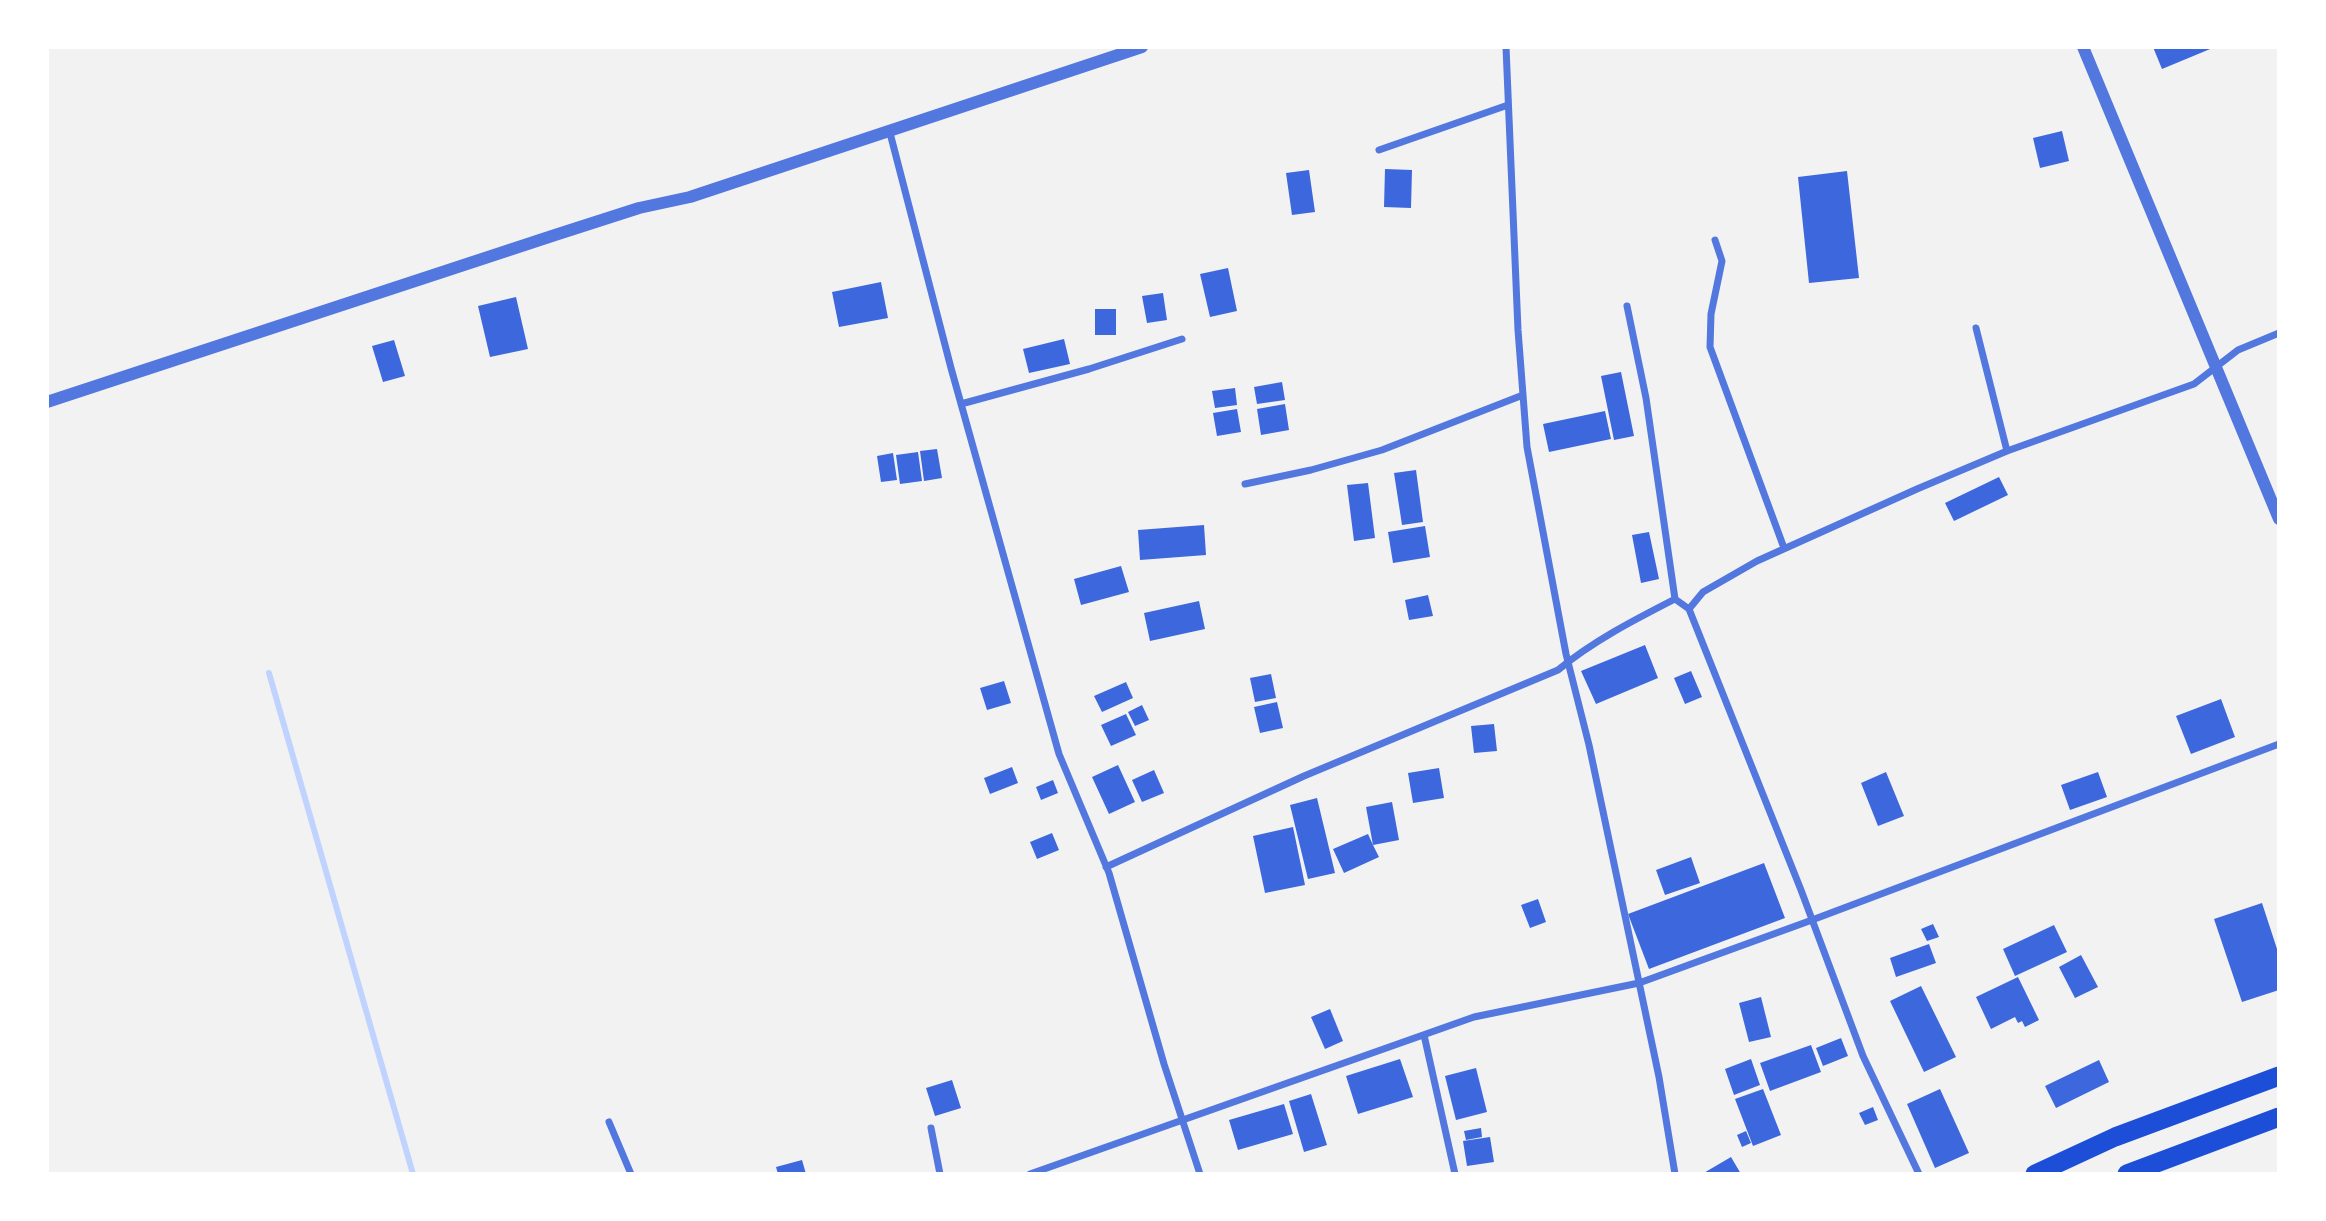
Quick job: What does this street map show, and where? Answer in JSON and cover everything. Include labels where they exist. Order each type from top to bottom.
[{"type":"highway","points":[[2035,1174],[2115,1137],[2279,1076]]},
{"type":"highway","points":[[2127,1174],[2279,1117]]},
{"type":"street","points":[[47,402],[639,208],[690,197],[890,133],[1142,47]]},
{"type":"street","points":[[1506,47],[1527,447],[1568,662],[1589,745],[1659,1077],[1675,1174]]},
{"type":"street","points":[[2083,47],[2279,519]]},
{"type":"street","points":[[1379,150],[1507,105]]},
{"type":"street","points":[[890,133],[961,404],[1059,754],[1106,867],[1200,1174]]},
{"type":"street","points":[[1715,240],[1722,261],[1711,314],[1710,347],[1784,548]]},
{"type":"street","points":[[1627,306],[1646,398],[1675,599],[1689,609],[1863,1056],[1919,1174]]},
{"type":"street","points":[[1976,328],[2007,451]]},
{"type":"street","points":[[1689,609],[1703,592],[1784,548],[2007,451],[2194,384],[2238,350],[2279,333]]},
{"type":"street","points":[[961,404],[1089,369],[1182,339]]},
{"type":"street","points":[[1245,484],[1311,470],[1382,450],[1523,395]]},
{"type":"street","points":[[1106,867],[1304,776],[1558,670],[1607,635],[1675,599]]},
{"type":"street","points":[[1030,1174],[1474,1017],[1639,983],[2279,744]]},
{"type":"street","points":[[1424,1035],[1455,1174]]},
{"type":"street","points":[[609,1122],[631,1174]]},
{"type":"street","points":[[931,1128],[940,1174]]},
{"type":"building","points":[[2153,47],[2215,47],[2162,69]]},
{"type":"building","points":[[2062,131],[2069,161],[2040,168],[2033,138]]},
{"type":"building","points":[[1385,169],[1412,170],[1411,208],[1384,207]]},
{"type":"building","points":[[1309,170],[1315,212],[1292,215],[1286,173]]},
{"type":"building","points":[[1847,171],[1859,278],[1809,283],[1798,177]]},
{"type":"building","points":[[1228,268],[1237,311],[1210,317],[1200,274]]},
{"type":"building","points":[[881,282],[888,318],[839,327],[832,292]]},
{"type":"building","points":[[1163,293],[1167,320],[1147,323],[1142,296]]},
{"type":"building","points":[[516,297],[528,349],[490,357],[478,306]]},
{"type":"building","points":[[1095,309],[1116,309],[1116,335],[1095,335]]},
{"type":"building","points":[[1064,339],[1070,364],[1029,373],[1023,349]]},
{"type":"building","points":[[394,340],[405,376],[383,382],[372,346]]},
{"type":"building","points":[[1621,372],[1634,436],[1614,440],[1601,376]]},
{"type":"building","points":[[1282,382],[1285,400],[1257,404],[1254,387]]},
{"type":"building","points":[[1235,388],[1237,405],[1215,408],[1212,391]]},
{"type":"building","points":[[1285,404],[1289,430],[1261,435],[1257,409]]},
{"type":"building","points":[[1237,409],[1241,432],[1217,436],[1213,413]]},
{"type":"building","points":[[1605,411],[1611,439],[1549,452],[1543,424]]},
{"type":"building","points":[[937,449],[942,478],[924,481],[920,451]]},
{"type":"building","points":[[918,452],[922,481],[900,484],[896,455]]},
{"type":"building","points":[[893,453],[897,480],[881,482],[877,456]]},
{"type":"building","points":[[1416,470],[1423,522],[1402,525],[1394,473]]},
{"type":"building","points":[[1999,477],[2008,495],[1954,521],[1945,503]]},
{"type":"building","points":[[1368,483],[1375,538],[1354,541],[1347,485]]},
{"type":"building","points":[[1204,525],[1206,555],[1140,560],[1138,530]]},
{"type":"building","points":[[1425,526],[1430,557],[1393,563],[1388,532]]},
{"type":"building","points":[[1649,532],[1659,579],[1641,583],[1632,535]]},
{"type":"building","points":[[1121,566],[1129,592],[1081,605],[1074,579]]},
{"type":"building","points":[[1428,595],[1433,616],[1409,620],[1405,600]]},
{"type":"building","points":[[1199,601],[1205,629],[1150,641],[1144,613]]},
{"type":"building","points":[[1645,645],[1658,678],[1596,704],[1581,671]]},
{"type":"building","points":[[1691,671],[1702,697],[1685,704],[1674,678]]},
{"type":"building","points":[[1271,674],[1276,698],[1255,702],[1250,678]]},
{"type":"building","points":[[1004,681],[1011,703],[987,710],[980,688]]},
{"type":"building","points":[[1126,682],[1133,698],[1102,712],[1094,696]]},
{"type":"building","points":[[2221,699],[2235,737],[2191,754],[2176,716]]},
{"type":"building","points":[[1277,702],[1283,728],[1260,733],[1254,707]]},
{"type":"building","points":[[1142,705],[1149,720],[1135,726],[1128,712]]},
{"type":"building","points":[[1126,714],[1136,735],[1111,746],[1101,725]]},
{"type":"building","points":[[1494,724],[1497,751],[1474,753],[1471,726]]},
{"type":"building","points":[[1118,765],[1135,802],[1109,814],[1092,777]]},
{"type":"building","points":[[1012,767],[1018,783],[990,794],[984,778]]},
{"type":"building","points":[[1439,768],[1444,798],[1413,803],[1408,773]]},
{"type":"building","points":[[1154,770],[1164,793],[1142,802],[1132,780]]},
{"type":"building","points":[[1886,772],[1904,816],[1878,826],[1861,783]]},
{"type":"building","points":[[2098,772],[2107,797],[2070,810],[2061,785]]},
{"type":"building","points":[[1053,780],[1058,793],[1041,800],[1036,787]]},
{"type":"building","points":[[1317,798],[1335,873],[1308,879],[1290,805]]},
{"type":"building","points":[[1392,802],[1399,840],[1373,845],[1366,807]]},
{"type":"building","points":[[1293,827],[1305,885],[1265,893],[1253,836]]},
{"type":"building","points":[[1052,833],[1059,850],[1037,859],[1030,842]]},
{"type":"building","points":[[1368,834],[1379,857],[1344,873],[1333,849]]},
{"type":"building","points":[[1691,857],[1700,883],[1665,895],[1656,870]]},
{"type":"building","points":[[1764,863],[1785,918],[1649,969],[1628,914]]},
{"type":"building","points":[[1538,899],[1546,922],[1530,928],[1521,905]]},
{"type":"building","points":[[2262,903],[2279,955],[2279,990],[2242,1002],[2214,919]]},
{"type":"building","points":[[1933,924],[1939,937],[1927,941],[1921,929]]},
{"type":"building","points":[[2054,925],[2067,952],[2015,976],[2003,949]]},
{"type":"building","points":[[1929,944],[1936,963],[1896,977],[1890,958]]},
{"type":"building","points":[[2081,955],[2098,987],[2075,998],[2059,967]]},
{"type":"building","points":[[2018,977],[2039,1020],[2025,1027],[2022,1021],[2018,1023],[2015,1017],[1991,1029],[1976,997]]},
{"type":"building","points":[[1921,986],[1956,1057],[1924,1072],[1890,1001]]},
{"type":"building","points":[[1761,997],[1771,1037],[1749,1042],[1739,1003]]},
{"type":"building","points":[[1330,1009],[1343,1041],[1325,1049],[1311,1017]]},
{"type":"building","points":[[1841,1038],[1848,1056],[1823,1066],[1816,1048]]},
{"type":"building","points":[[1811,1045],[1821,1072],[1770,1091],[1760,1063]]},
{"type":"building","points":[[1400,1059],[1413,1097],[1358,1114],[1346,1076]]},
{"type":"building","points":[[1751,1059],[1760,1085],[1734,1095],[1725,1069]]},
{"type":"building","points":[[2099,1060],[2109,1082],[2056,1108],[2045,1086]]},
{"type":"building","points":[[1476,1068],[1487,1112],[1456,1120],[1445,1076]]},
{"type":"building","points":[[952,1080],[961,1108],[935,1116],[926,1088]]},
{"type":"building","points":[[1763,1089],[1781,1135],[1753,1146],[1735,1099]]},
{"type":"building","points":[[1940,1089],[1969,1153],[1935,1168],[1907,1104]]},
{"type":"building","points":[[1311,1094],[1327,1145],[1304,1152],[1289,1101]]},
{"type":"building","points":[[1284,1104],[1293,1134],[1238,1150],[1229,1120]]},
{"type":"building","points":[[1873,1107],[1878,1120],[1865,1125],[1859,1113]]},
{"type":"building","points":[[1481,1128],[1482,1137],[1466,1140],[1464,1131]]},
{"type":"building","points":[[1746,1131],[1751,1143],[1742,1147],[1737,1135]]},
{"type":"building","points":[[1490,1137],[1494,1162],[1467,1166],[1463,1141]]},
{"type":"building","points":[[1731,1157],[1741,1174],[1702,1174]]},
{"type":"building","points":[[802,1160],[806,1174],[778,1174],[776,1167]]},
{"type":"waterway","points":[[269,673],[413,1174]]}]
